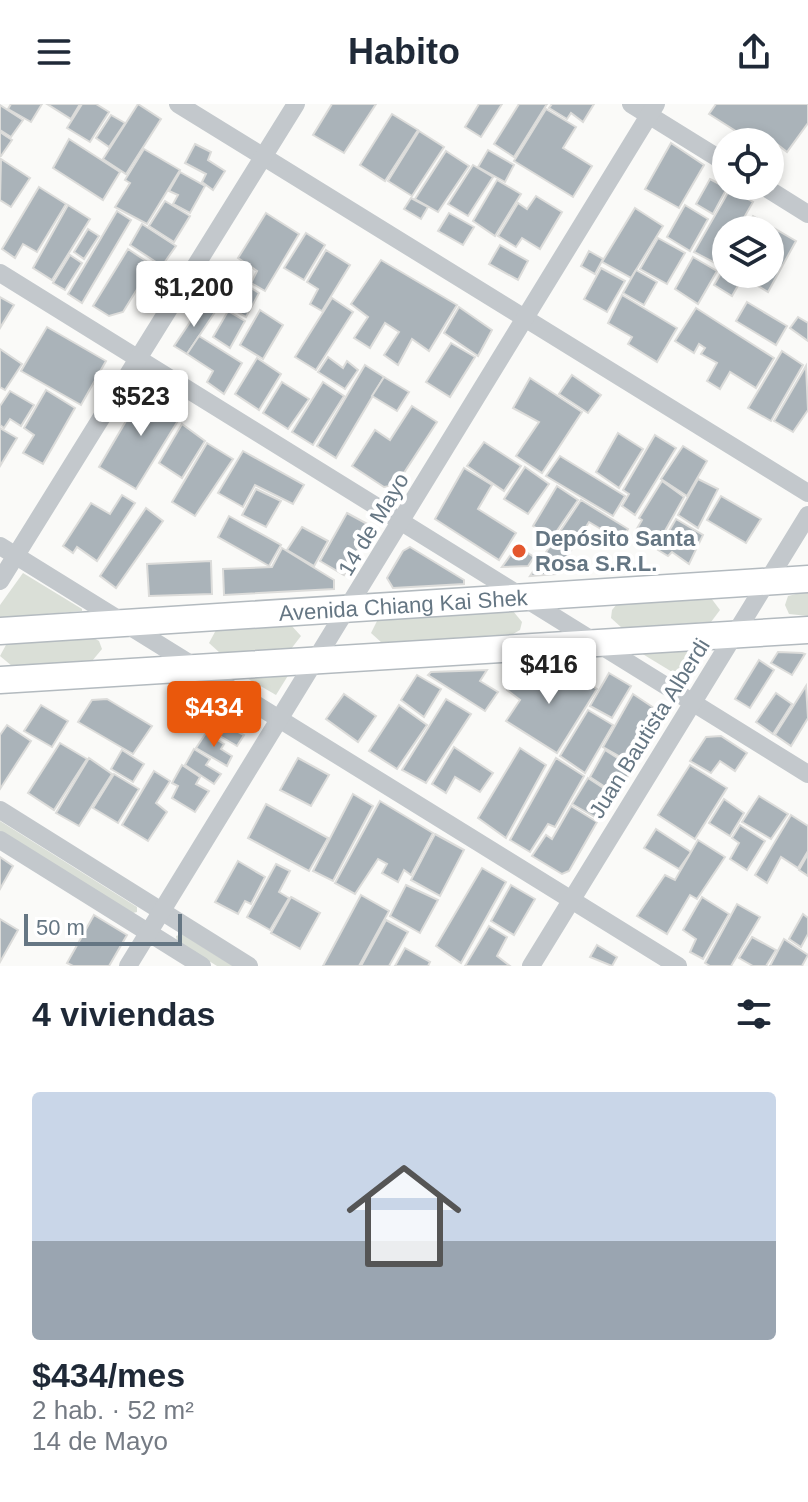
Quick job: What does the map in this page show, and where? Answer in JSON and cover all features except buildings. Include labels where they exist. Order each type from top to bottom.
[{"type":"street","points":[[178,104],[808,493]]},
{"type":"street","points":[[0,581],[296,104]]},
{"type":"street","points":[[631,104],[652,110],[712,153]]},
{"type":"street","name":"14 de Mayo","points":[[128,966],[652,110]]},
{"type":"street","points":[[784,199],[808,214]]},
{"type":"street","points":[[0,273],[808,774]]},
{"type":"street","name":"Juan Bautista Alberdi","points":[[531,966],[808,515]]},
{"type":"street","points":[[0,546],[678,966]]},
{"type":"street","name":"Avenida Chiang Kai Shek","points":[[0,631],[808,579]]},
{"type":"street","points":[[0,680],[808,630]]},
{"type":"street","points":[[0,810],[249,966]]},
{"type":"street","points":[[0,840],[202,966]]},
{"type":"shaded area","points":[[23,573],[82,611],[0,618],[0,605]]},
{"type":"shaded area","points":[[808,591],[808,616],[789,614],[785,605],[788,596]]},
{"type":"shaded area","points":[[711,598],[720,610],[711,622],[622,628],[611,618],[617,604]]},
{"type":"shaded area","points":[[513,611],[522,622],[520,630],[513,634],[382,643],[371,633],[378,619]]},
{"type":"shaded area","points":[[290,624],[301,636],[291,649],[220,653],[209,643],[216,630]]},
{"type":"shaded area","points":[[92,637],[99,641],[102,649],[92,661],[12,666],[0,656],[7,643]]},
{"type":"shaded area","points":[[701,648],[705,653],[687,681],[641,653]]},
{"type":"shaded area","points":[[289,674],[276,695],[243,676]]},
{"type":"shaded area","points":[[0,821],[137,907],[137,912],[133,913],[0,831]]},
{"type":"shaded area","points":[[182,934],[233,966],[217,966],[177,941],[176,936]]},
{"type":"place","name":"Depósito Santa Rosa S.R.L.","points":[[519,551]]}]
